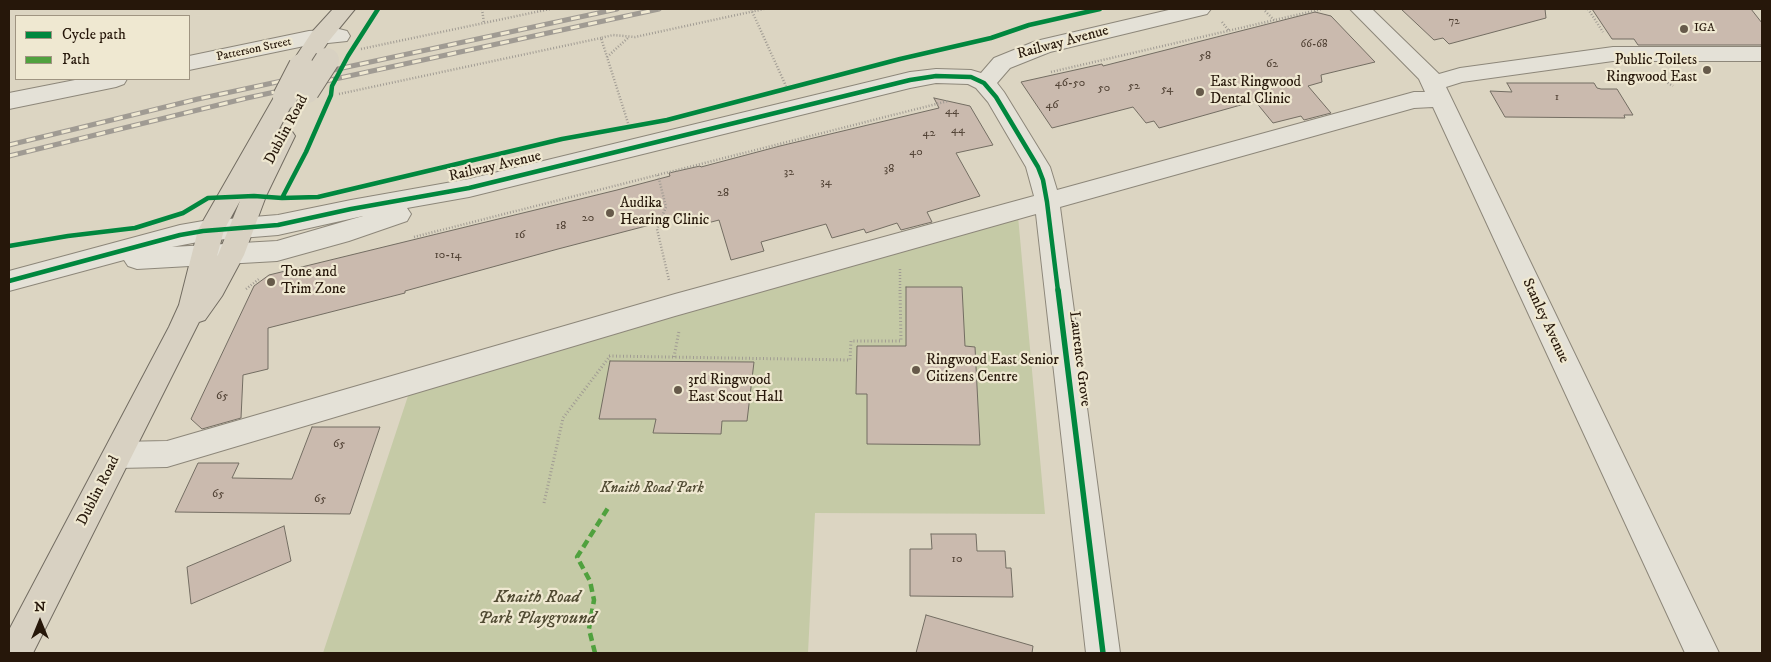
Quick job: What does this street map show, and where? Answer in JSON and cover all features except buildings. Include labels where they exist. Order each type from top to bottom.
[{"type":"main road","name":"Dublin Road","points":[[15,653],[182,329],[192,305],[211,230],[296,94],[327,60],[330,36],[344,9]]},
{"type":"main road","name":"Dublin Road","points":[[182,329],[212,288],[231,255],[296,94],[301,66],[330,36],[348,9]]},
{"type":"street","name":"Railway Avenue","points":[[9,281],[165,239],[211,230],[278,225],[351,209],[469,188],[910,80],[954,76],[971,78],[984,83],[1002,63],[1044,46],[1200,9]]},
{"type":"street","name":"Stanley Avenue","points":[[1360,9],[1428,75],[1702,653]]},
{"type":"street","name":"Patterson Street","points":[[190,64],[330,36]]},
{"type":"street","points":[[118,455],[168,454],[675,304],[1414,100],[1436,91],[1460,75],[1613,54],[1762,54]]},
{"type":"street","points":[[9,101],[111,80]]},
{"type":"street","name":"Laurence Grove","points":[[984,83],[996,97],[1038,167],[1047,202],[1103,653]]},
{"type":"street","name":"Railway Avenue","points":[[53,269],[146,258],[231,255],[277,251],[367,225],[469,188]]},
{"type":"path","points":[[482,9],[484,23]]},
{"type":"path","points":[[360,49],[550,9]]},
{"type":"path","points":[[331,95],[613,35],[635,38],[752,10],[764,9]]},
{"type":"path","points":[[1048,72],[1322,9]]},
{"type":"path","points":[[752,10],[788,89]]},
{"type":"path","points":[[1266,11],[1274,20]]},
{"type":"path","points":[[607,57],[629,37]]},
{"type":"path","points":[[601,38],[628,126]]},
{"type":"path","points":[[780,91],[797,87]]},
{"type":"path","points":[[410,238],[954,100]]},
{"type":"path","points":[[619,128],[638,125]]},
{"type":"path","points":[[658,175],[666,206],[657,229],[675,304],[682,317],[674,357]]},
{"type":"path","points":[[609,356],[850,360],[851,341],[901,341],[899,242]]},
{"type":"path","points":[[245,289],[267,274]]},
{"type":"path","points":[[544,503],[564,418],[609,356],[627,319]]},
{"type":"green space","name":"Knaith Road Park","points":[[1018,216],[1045,514],[815,513],[808,653],[323,653],[408,396],[426,382]]},
{"type":"railway","points":[[9,145],[198,99],[617,9]]},
{"type":"railway","points":[[9,156],[247,98],[659,9]]},
{"type":"marked path","points":[[595,653],[589,629],[594,600],[590,581],[577,557],[608,508]]},
{"type":"cycle path","points":[[282,198],[306,152],[331,95],[332,86],[348,56],[378,9]]},
{"type":"cycle path","points":[[9,246],[68,236],[135,228],[183,213],[208,198],[254,196],[282,198],[318,197],[562,139],[667,120],[900,59],[991,38],[1029,25],[1100,9]]},
{"type":"cycle path","points":[[9,281],[180,235],[203,231],[278,225],[351,209],[469,188],[910,80],[936,76],[971,77],[984,83],[996,97],[1038,167],[1043,180],[1103,653]]},
{"type":"place","name":"IGA","points":[[1684,29]]},
{"type":"place","name":"Public Toilets Ringwood East","points":[[1707,70]]},
{"type":"place","name":"East Ringwood Dental Clinic","points":[[1200,92]]},
{"type":"place","name":"Audika Hearing Clinic","points":[[610,213]]},
{"type":"place","name":"Tone and Trim Zone","points":[[271,282]]},
{"type":"place","name":"Ringwood East Senior Citizens Centre","points":[[916,370]]},
{"type":"place","name":"3rd Ringwood East Scout Hall","points":[[678,390]]},
{"type":"park label","name":"Knaith Road Park Playground","points":[[537,608]]}]
